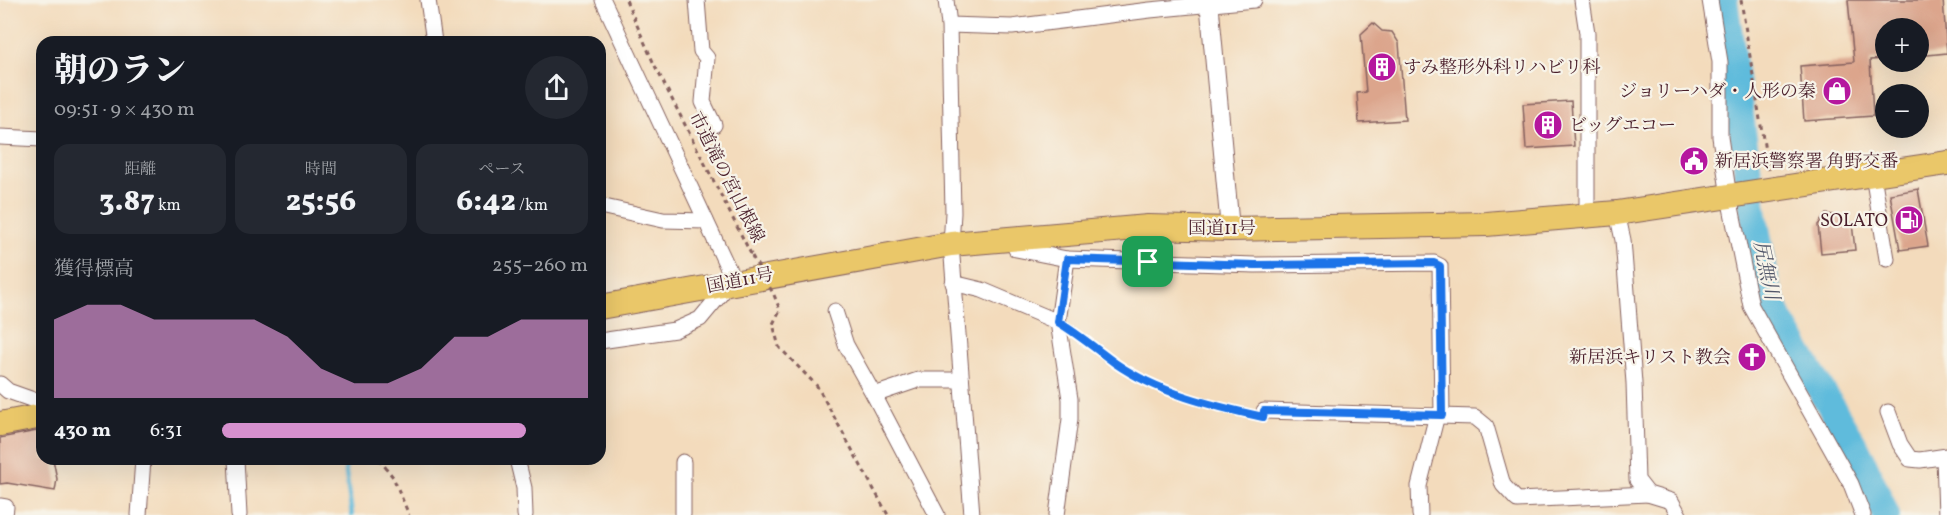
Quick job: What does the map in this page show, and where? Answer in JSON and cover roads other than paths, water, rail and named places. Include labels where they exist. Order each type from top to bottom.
[{"type":"highway","points":[[1873,175],[1947,163]]},
{"type":"highway","name":"国道11号","points":[[606,306],[951,244],[1011,237],[1148,227],[1230,229],[1486,224],[1617,213],[1873,175]]},
{"type":"highway","points":[[0,424],[36,417]]},
{"type":"street","points":[[428,0],[433,36]]},
{"type":"street","points":[[603,0],[732,282],[700,319],[675,330],[606,340]]},
{"type":"street","points":[[697,0],[701,51],[707,58],[703,102],[714,125]]},
{"type":"street","points":[[946,0],[949,25],[953,213],[951,244],[972,515]]},
{"type":"street","points":[[949,25],[978,28],[1012,27],[1209,2],[1254,0]]},
{"type":"street","points":[[1582,0],[1587,33],[1587,216]]},
{"type":"street","points":[[1710,0],[1720,62],[1720,137],[1734,196],[1751,306],[1851,484],[1863,515]]},
{"type":"street","points":[[1209,2],[1230,229]]},
{"type":"street","points":[[0,137],[36,139]]},
{"type":"street","points":[[1873,175],[1887,259]]},
{"type":"street","points":[[606,207],[663,220],[706,221]]},
{"type":"street","points":[[1617,213],[1623,240],[1634,383],[1637,480],[1648,494]]},
{"type":"street","points":[[1011,237],[1016,249],[1067,259],[1255,265],[1434,263],[1440,266],[1439,415],[1419,486],[1420,515]]},
{"type":"street","points":[[1057,515],[1070,419],[1070,399],[1058,322],[1067,259]]},
{"type":"street","points":[[953,283],[982,290],[1058,322]]},
{"type":"street","points":[[835,311],[846,345],[937,515]]},
{"type":"street","points":[[874,395],[918,380],[961,380]]},
{"type":"street","points":[[0,384],[8,391],[36,401]]},
{"type":"street","points":[[1264,411],[1475,417],[1486,426],[1503,484],[1517,508],[1648,494],[1671,501],[1679,515]]},
{"type":"street","points":[[1888,412],[1905,454],[1920,460],[1946,456],[1946,515]]},
{"type":"street","points":[[682,462],[683,515]]},
{"type":"street","points":[[139,515],[143,465]]},
{"type":"street","points":[[236,465],[239,515]]},
{"type":"street","points":[[518,465],[524,488],[525,515]]},
{"type":"street","points":[[0,506],[6,507],[5,515]]},
{"type":"waterway","name":"尻無川","points":[[1724,0],[1754,217],[1766,284],[1779,319],[1859,454],[1886,515]]},
{"type":"waterway","points":[[345,465],[352,515]]},
{"type":"place","name":"すみ整形外科リハビリ科","points":[[1382,67]]},
{"type":"place","name":"ジョリーハダ・人形の秦","points":[[1837,91]]},
{"type":"place","name":"ビッグエコー","points":[[1548,125]]},
{"type":"place","name":"新居浜警察署 角野交番","points":[[1694,161]]},
{"type":"place","name":"SOLATO","points":[[1909,220]]},
{"type":"place","name":"新居浜キリスト教会","points":[[1752,357]]}]
